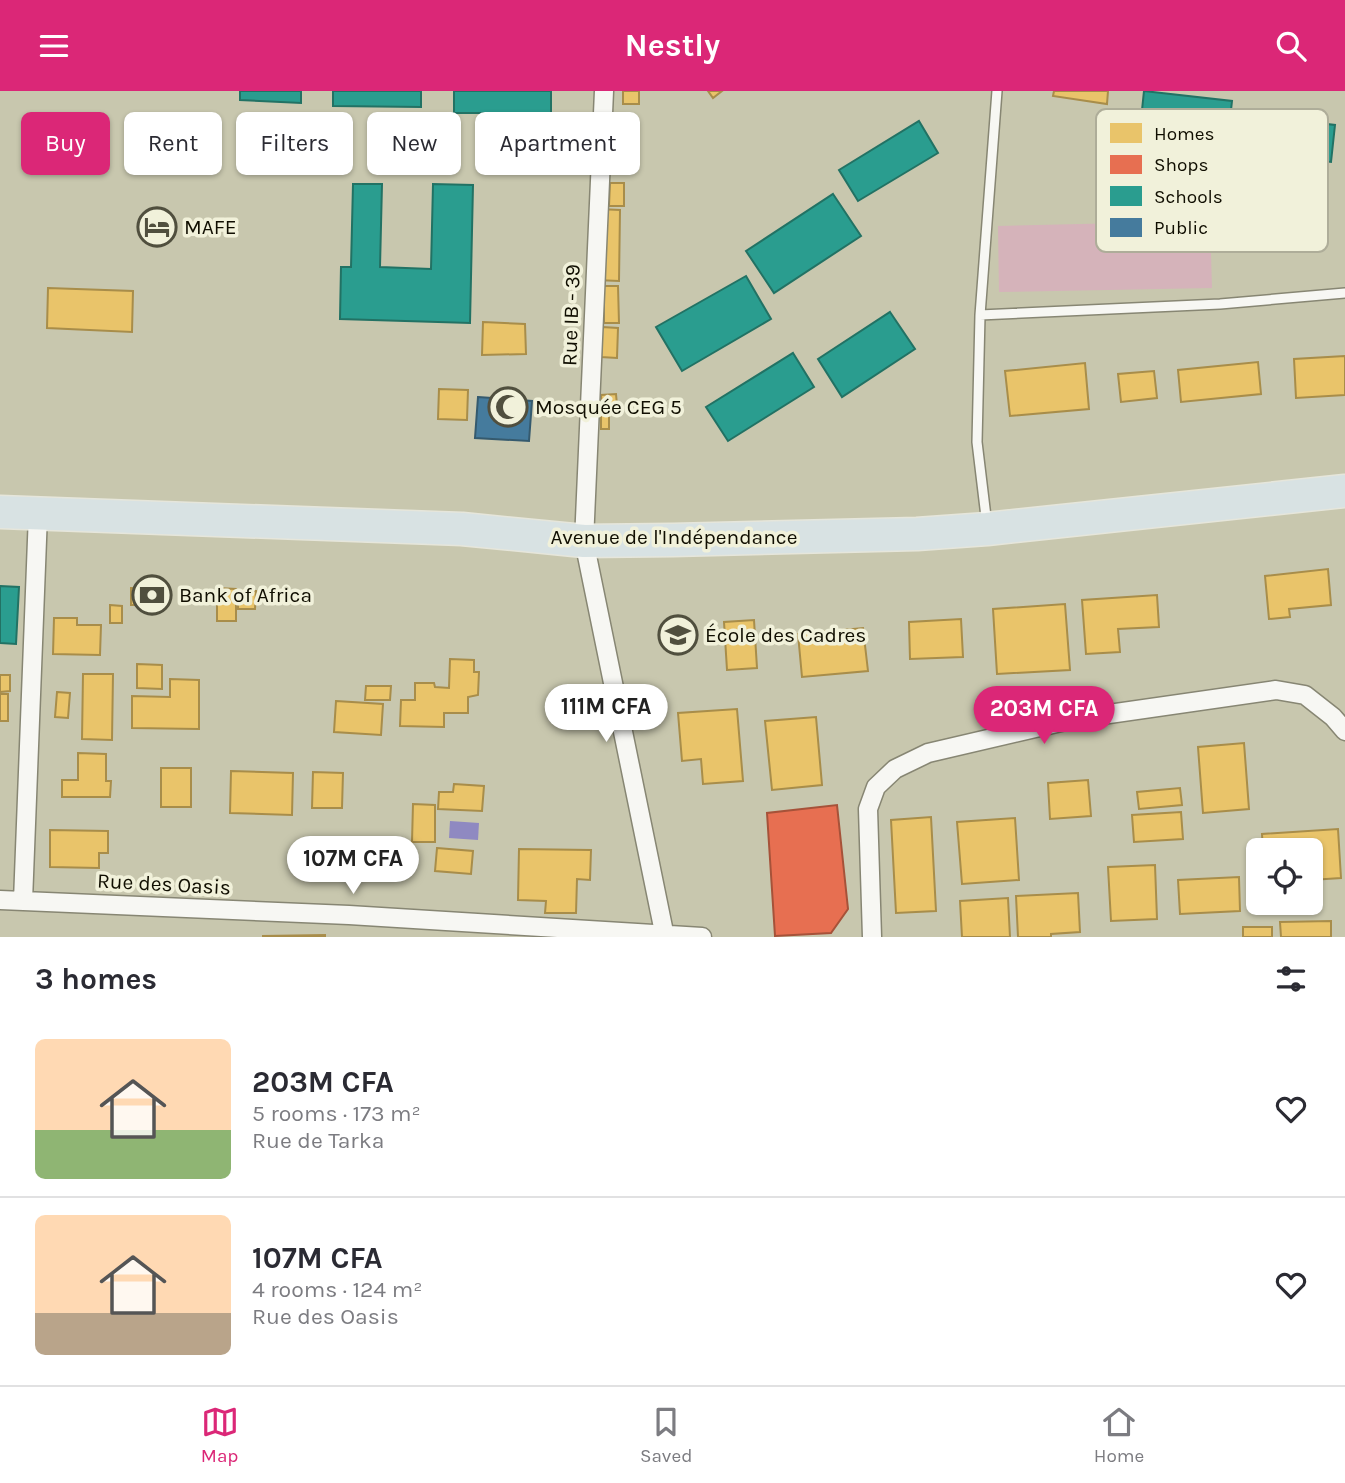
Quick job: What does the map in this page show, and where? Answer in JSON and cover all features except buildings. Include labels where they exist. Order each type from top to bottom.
[{"type":"highway","name":"Avenue de l'Indépendance","points":[[1304,495],[1345,485]]},
{"type":"highway","name":"Avenue de l'Indépendance","points":[[0,512],[436,528],[584,541],[903,534],[988,529],[1345,491]]},
{"type":"street","name":"Rue IB - 39","points":[[604,91],[584,541],[665,935]]},
{"type":"street","points":[[23,901],[38,514]]},
{"type":"street","points":[[872,937],[868,810],[876,787],[895,769],[928,753],[1074,719],[1276,690],[1305,695],[1333,717],[1345,731]]},
{"type":"street","name":"Rue des Oasis","points":[[0,900],[349,915],[702,937]]},
{"type":"lane","points":[[988,529],[976,442],[980,315],[997,91]]},
{"type":"lane","points":[[980,315],[1220,304],[1345,293]]},
{"type":"shaded area","points":[[1096,224],[1096,252],[1211,252],[1212,288],[999,292],[998,226]]},
{"type":"shaded area","points":[[450,821],[479,823],[478,840],[449,838]]},
{"type":"place","name":"MAFE","points":[[157,227]]},
{"type":"place","name":"Mosquée CEG 5","points":[[508,407]]},
{"type":"place","name":"Bank of Africa","points":[[152,595]]},
{"type":"place","name":"École des Cadres","points":[[678,635]]}]
